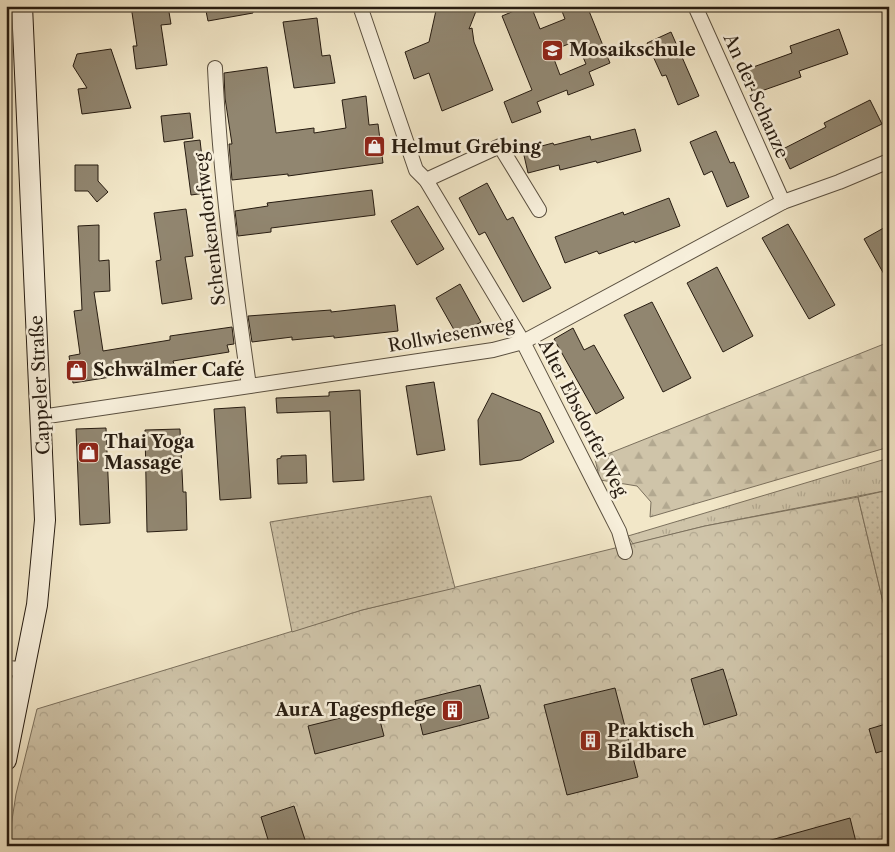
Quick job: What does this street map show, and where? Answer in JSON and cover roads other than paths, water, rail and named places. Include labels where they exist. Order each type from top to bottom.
[{"type":"main road","name":"Cappeler Straße","points":[[6,760],[15,669],[37,605],[46,520],[22,6]]},
{"type":"street","name":"An der Schanze","points":[[695,6],[783,202]]},
{"type":"street","name":"Alter Ebsdorfer Weg","points":[[362,9],[416,170],[426,180],[523,342],[619,531],[626,552]]},
{"type":"street","name":"Schenkendorfweg","points":[[215,68],[218,136],[233,272],[249,386]]},
{"type":"street","points":[[426,180],[500,146],[539,210]]},
{"type":"street","name":"Rollwiesenweg","points":[[41,417],[493,350],[523,342],[783,202],[839,182],[889,161]]},
{"type":"place","name":"Mosaikschule","points":[[553,50]]},
{"type":"place","name":"Helmut Grebing","points":[[375,147]]},
{"type":"place","name":"Schwälmer Café","points":[[77,370]]},
{"type":"place","name":"Thai Yoga Massage","points":[[88,452]]},
{"type":"place","name":"AurA Tagespflege","points":[[452,710]]},
{"type":"place","name":"Praktisch Bildbare","points":[[591,741]]}]
